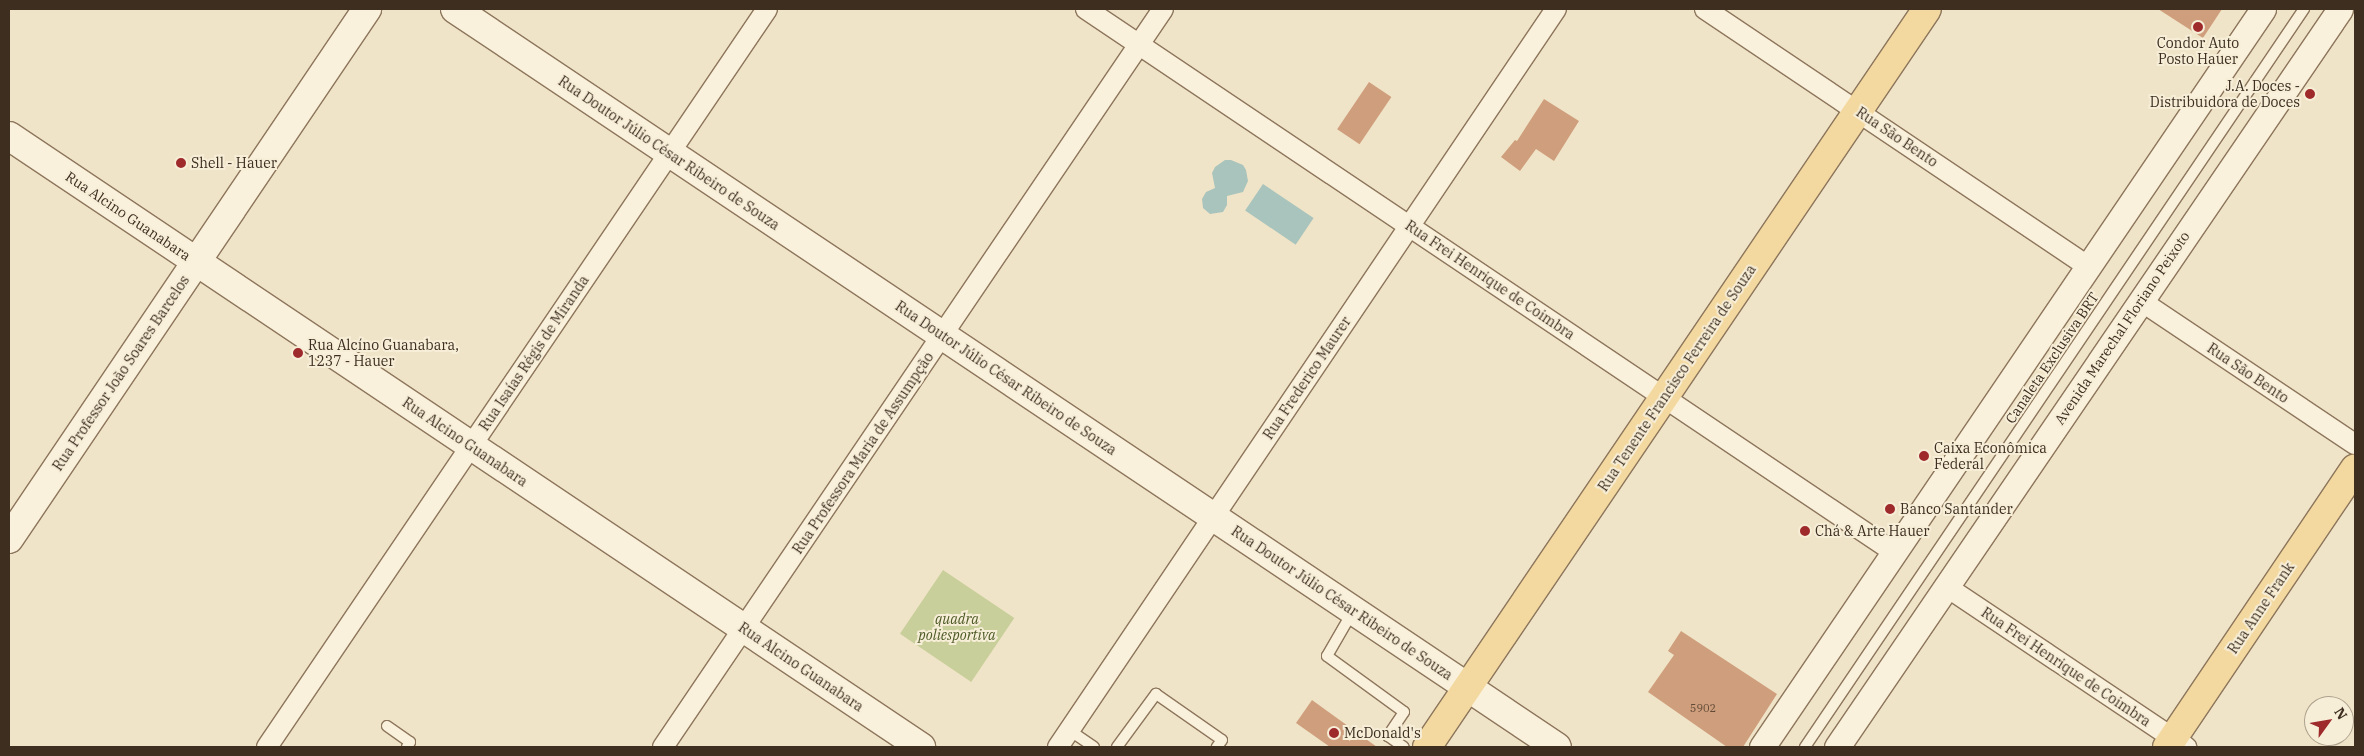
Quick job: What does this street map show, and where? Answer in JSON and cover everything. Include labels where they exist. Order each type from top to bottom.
[{"type":"main road","name":"Rua Professor João Soares Barcelos","points":[[9,539],[368,9]]},
{"type":"main road","name":"Rua Doutor Júlio César Ribeiro de Souza","points":[[455,9],[1354,611],[1543,741]]},
{"type":"main road","name":"Rua Tenente Francisco Ferreira de Souza","points":[[1427,747],[1927,9]]},
{"type":"main road","name":"Rua Alcino Guanabara","points":[[9,136],[921,747]]},
{"type":"main road","name":"Rua Anne Frank","points":[[2175,744],[2355,468]]},
{"type":"street","name":"Rua Isaías Régis de Miranda","points":[[268,747],[767,9]]},
{"type":"street","name":"Rua Frei Henrique de Coimbra","points":[[1086,9],[1894,552]]},
{"type":"street","name":"Rua Professora Maria de Assumpção","points":[[664,747],[1163,9]]},
{"type":"street","name":"Rua Frederico Maurer","points":[[1058,747],[1556,9]]},
{"type":"street","name":"Rua São Bento","points":[[1705,9],[2088,266]]},
{"type":"street","points":[[1762,747],[2263,9]]},
{"type":"street","name":"Avenida Marechal Floriano Peixoto","points":[[1837,747],[2141,301],[2342,13]]},
{"type":"street","name":"Rua São Bento","points":[[2141,301],[2355,444]]},
{"type":"street","name":"Rua Frei Henrique de Coimbra","points":[[1946,587],[2175,744]]},
{"type":"lane","name":"Canaleta Exclusiva BRT","points":[[1805,747],[2304,9]]},
{"type":"lane","points":[[1354,611],[1327,656],[1404,712],[1388,736],[1404,747]]},
{"type":"lane","points":[[1117,747],[1156,694],[1222,740],[1217,747]]},
{"type":"lane","points":[[387,726],[410,742],[407,747]]},
{"type":"lane","points":[[1070,730],[1094,747]]},
{"type":"green space","name":"quadra poliesportiva","points":[[943,570],[1014,618],[971,682],[900,634]]},
{"type":"water","points":[[1225,160],[1231,160],[1243,165],[1248,181],[1243,192],[1227,196],[1227,205],[1223,212],[1210,214],[1203,208],[1202,199],[1206,192],[1215,188],[1212,173],[1215,167]]},
{"type":"water","points":[[1263,184],[1314,218],[1296,245],[1245,211]]},
{"type":"building","name":"Condor Auto Posto Hauer","points":[[2158,9],[2222,9],[2203,38]]},
{"type":"building","points":[[1369,82],[1391,97],[1360,144],[1337,129]]},
{"type":"building","points":[[1544,99],[1579,121],[1554,161],[1536,149],[1520,171],[1501,157],[1515,140],[1517,141]]},
{"type":"building","points":[[1681,631],[1777,694],[1743,747],[1727,747],[1648,692],[1674,655],[1668,651]]},
{"type":"building","name":"McDonald's","points":[[1312,700],[1377,747],[1330,747],[1296,723]]},
{"type":"place","name":"Condor Auto Posto Hauer","points":[[2198,27]]},
{"type":"place","name":"J.A. Doces - Distribuidora de Doces","points":[[2310,94]]},
{"type":"place","name":"Shell - Hauer","points":[[181,163]]},
{"type":"place","name":"Rua Alcíno Guanabara, 1237 - Hauer","points":[[298,353]]},
{"type":"place","name":"Caixa Econômica Federal","points":[[1924,456]]},
{"type":"place","name":"Banco Santander","points":[[1890,509]]},
{"type":"place","name":"Chá & Arte Hauer","points":[[1805,531]]},
{"type":"place","name":"McDonald's","points":[[1334,733]]}]
